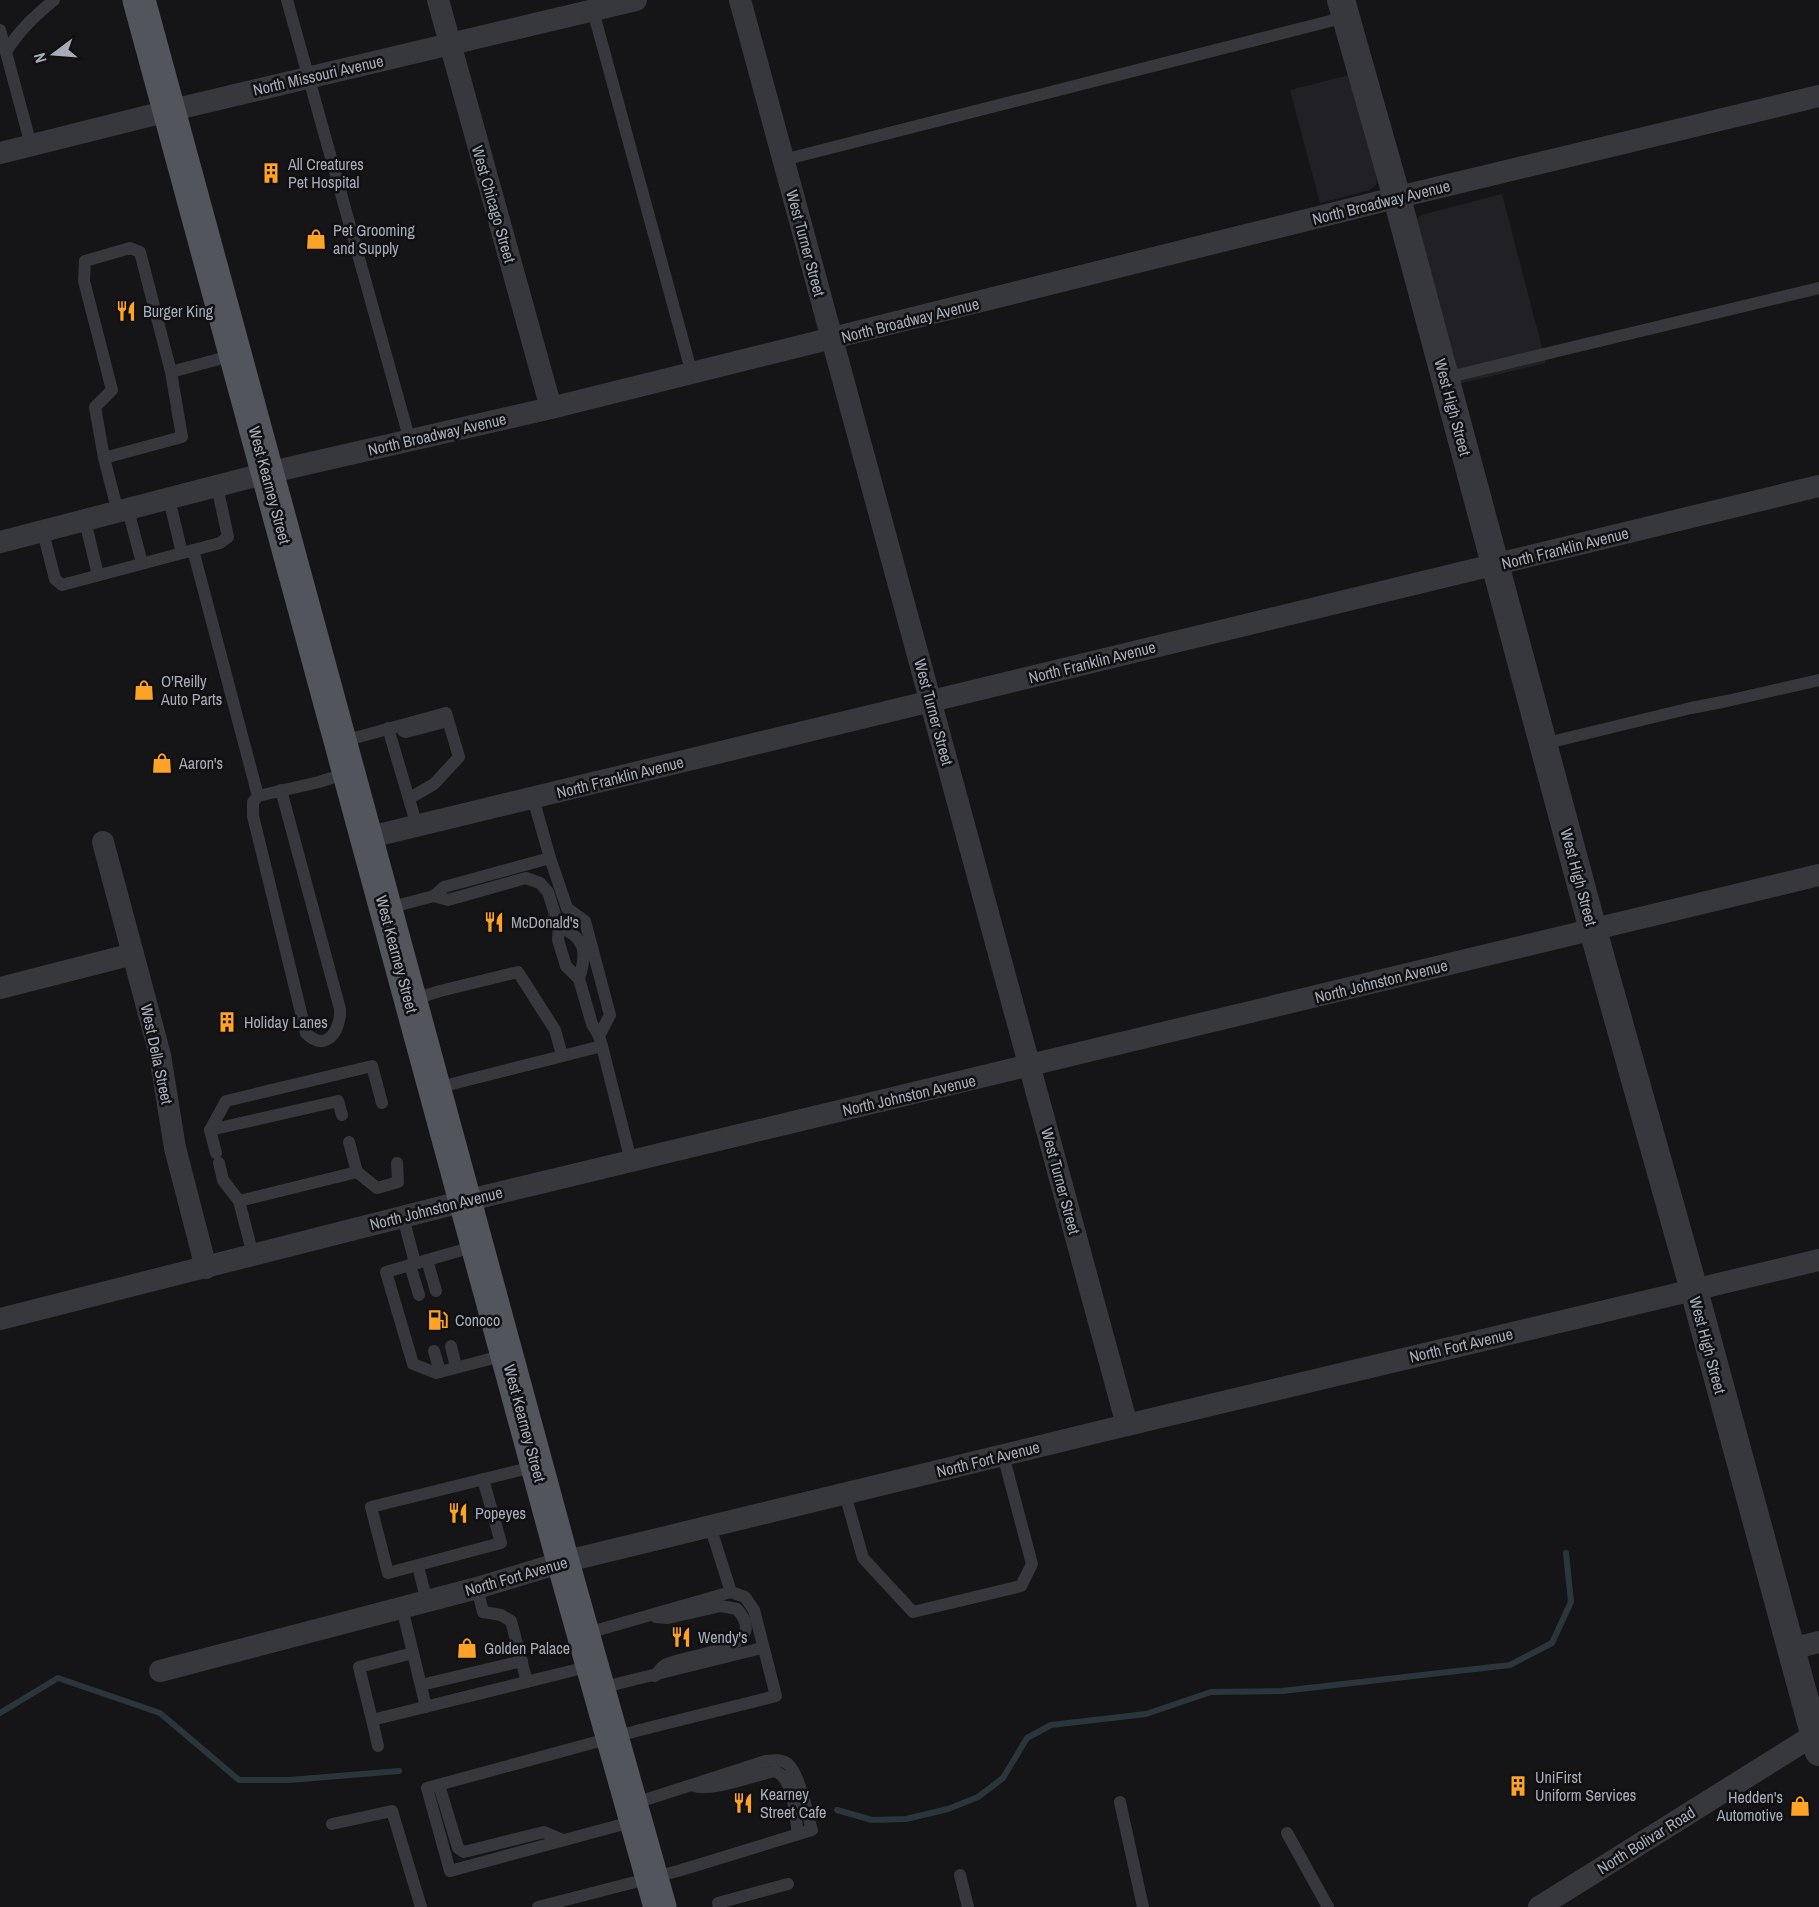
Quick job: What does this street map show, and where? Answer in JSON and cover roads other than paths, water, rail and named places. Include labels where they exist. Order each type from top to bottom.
[{"type":"main road","name":"West Kearney Street","points":[[139,0],[506,1354],[656,1893]]},
{"type":"street","name":"West Chicago Street","points":[[438,0],[551,408]]},
{"type":"street","name":"North Missouri Avenue","points":[[0,153],[450,44],[591,5],[636,0]]},
{"type":"street","name":"West Turner Street","points":[[740,0],[1127,1425]]},
{"type":"street","name":"West High Street","points":[[1344,9],[1397,198],[1593,930],[1694,1290],[1817,1744]]},
{"type":"street","name":"North Broadway Avenue","points":[[0,542],[267,473],[692,374],[1397,198],[1819,96]]},
{"type":"street","name":"North Franklin Avenue","points":[[366,838],[1819,486]]},
{"type":"street","name":"West Della Street","points":[[103,842],[160,1055],[175,1148],[206,1268]]},
{"type":"street","name":"North Johnston Avenue","points":[[0,1319],[403,1216],[1819,875]]},
{"type":"street","points":[[0,988],[134,954]]},
{"type":"street","name":"North Fort Avenue","points":[[160,1671],[427,1602],[563,1562],[1819,1260]]},
{"type":"street","points":[[1791,1649],[1819,1642]]},
{"type":"street","name":"North Bolivar Road","points":[[1539,1907],[1817,1744]]},
{"type":"lane","points":[[6,52],[15,35],[26,23],[54,0]]},
{"type":"lane","points":[[287,0],[410,441]]},
{"type":"lane","points":[[591,5],[692,374]]},
{"type":"lane","points":[[783,160],[1344,9]]},
{"type":"lane","points":[[0,30],[31,145]]},
{"type":"lane","points":[[104,458],[183,437],[171,372],[140,252],[130,248],[85,261],[84,281],[112,390],[95,407],[104,458],[142,563]]},
{"type":"lane","points":[[1445,378],[1819,288]]},
{"type":"lane","points":[[171,372],[234,354]]},
{"type":"lane","points":[[43,532],[55,579],[62,585],[220,543],[228,537],[218,486]]},
{"type":"lane","points":[[169,499],[188,551],[258,796]]},
{"type":"lane","points":[[85,521],[98,575]]},
{"type":"lane","points":[[1543,744],[1819,680]]},
{"type":"lane","points":[[340,742],[446,713],[459,758],[434,784],[410,798]]},
{"type":"lane","points":[[393,727],[417,826]]},
{"type":"lane","points":[[281,790],[340,1009],[337,1032],[329,1038],[320,1040],[312,1039],[306,1033],[253,816],[253,802],[258,796],[281,790],[319,782],[348,773]]},
{"type":"lane","points":[[434,1088],[562,1055],[600,1041],[610,1015],[585,921],[567,908],[533,798]]},
{"type":"lane","points":[[385,909],[434,896],[444,887],[550,858]]},
{"type":"lane","points":[[434,896],[448,900],[526,878],[540,883],[548,892],[559,927],[558,940],[566,966],[579,979],[592,1024],[600,1041],[632,1161]]},
{"type":"lane","points":[[559,927],[579,938],[584,949],[585,962],[579,979]]},
{"type":"lane","points":[[410,1000],[518,972],[555,1030],[562,1055]]},
{"type":"lane","points":[[254,1255],[239,1202],[223,1180],[210,1130],[226,1101],[372,1066],[382,1103]]},
{"type":"lane","points":[[210,1130],[338,1101],[342,1115]]},
{"type":"lane","points":[[349,1142],[357,1172],[377,1188],[398,1182],[397,1163]]},
{"type":"lane","points":[[239,1202],[357,1172]]},
{"type":"lane","points":[[403,1216],[418,1263],[436,1291]]},
{"type":"lane","points":[[477,1246],[386,1272],[414,1364],[436,1373],[506,1354]]},
{"type":"lane","points":[[418,1263],[419,1295]]},
{"type":"lane","points":[[451,1346],[456,1367]]},
{"type":"lane","points":[[434,1351],[440,1372]]},
{"type":"lane","points":[[844,1494],[863,1558],[913,1612],[1010,1589],[1021,1586],[1032,1564],[1003,1455]]},
{"type":"lane","points":[[483,1479],[501,1543],[388,1574],[371,1507],[483,1479],[537,1466]]},
{"type":"lane","points":[[710,1526],[731,1593]]},
{"type":"lane","points":[[418,1566],[427,1602]]},
{"type":"lane","points":[[477,1588],[483,1612],[501,1615],[512,1621],[527,1682]]},
{"type":"lane","points":[[538,1907],[656,1893],[812,1830],[795,1774],[788,1763],[779,1760],[765,1761],[691,1785],[633,1813],[564,1840],[450,1871],[427,1788],[776,1696],[754,1610],[745,1597],[731,1593],[583,1634]]},
{"type":"lane","points":[[648,1616],[668,1618],[721,1606],[737,1609],[745,1623],[745,1632],[741,1640],[730,1646],[664,1665],[655,1676]]},
{"type":"lane","points":[[402,1608],[426,1707]]},
{"type":"lane","points":[[372,1720],[527,1682],[595,1677],[655,1676],[762,1648]]},
{"type":"lane","points":[[378,1746],[359,1666],[413,1653]]},
{"type":"lane","points":[[421,1685],[522,1661]]},
{"type":"lane","points":[[439,1785],[458,1848],[464,1852],[544,1832],[564,1840]]},
{"type":"lane","points":[[1120,1802],[1143,1907]]},
{"type":"lane","points":[[332,1824],[392,1811],[421,1907]]},
{"type":"lane","points":[[1287,1833],[1328,1907]]},
{"type":"lane","points":[[960,1875],[968,1907]]},
{"type":"lane","points":[[719,1907],[718,1903],[788,1884]]},
{"type":"waterway","points":[[837,1810],[872,1820],[906,1819],[948,1809],[978,1797],[1003,1778],[1027,1738],[1051,1725],[1146,1714],[1211,1692],[1282,1691],[1510,1665],[1552,1643],[1571,1602],[1566,1553]]},
{"type":"waterway","points":[[0,1713],[58,1678],[160,1713],[239,1780],[290,1780],[399,1771]]},
{"type":"place","name":"All Creatures Pet Hospital","points":[[271,173]]},
{"type":"place","name":"Pet Grooming and Supply","points":[[316,239]]},
{"type":"place","name":"Burger King","points":[[126,311]]},
{"type":"place","name":"O'Reilly Auto Parts","points":[[144,690]]},
{"type":"place","name":"Aaron's","points":[[162,763]]},
{"type":"place","name":"McDonald's","points":[[494,922]]},
{"type":"place","name":"Holiday Lanes","points":[[227,1022]]},
{"type":"place","name":"Conoco","points":[[438,1320]]},
{"type":"place","name":"Popeyes","points":[[458,1513]]},
{"type":"place","name":"Wendy's","points":[[681,1637]]},
{"type":"place","name":"Golden Palace","points":[[467,1648]]},
{"type":"place","name":"UniFirst Uniform Services","points":[[1518,1786]]},
{"type":"place","name":"Kearney Street Cafe","points":[[743,1803]]},
{"type":"place","name":"Hedden's Automotive","points":[[1800,1806]]}]
